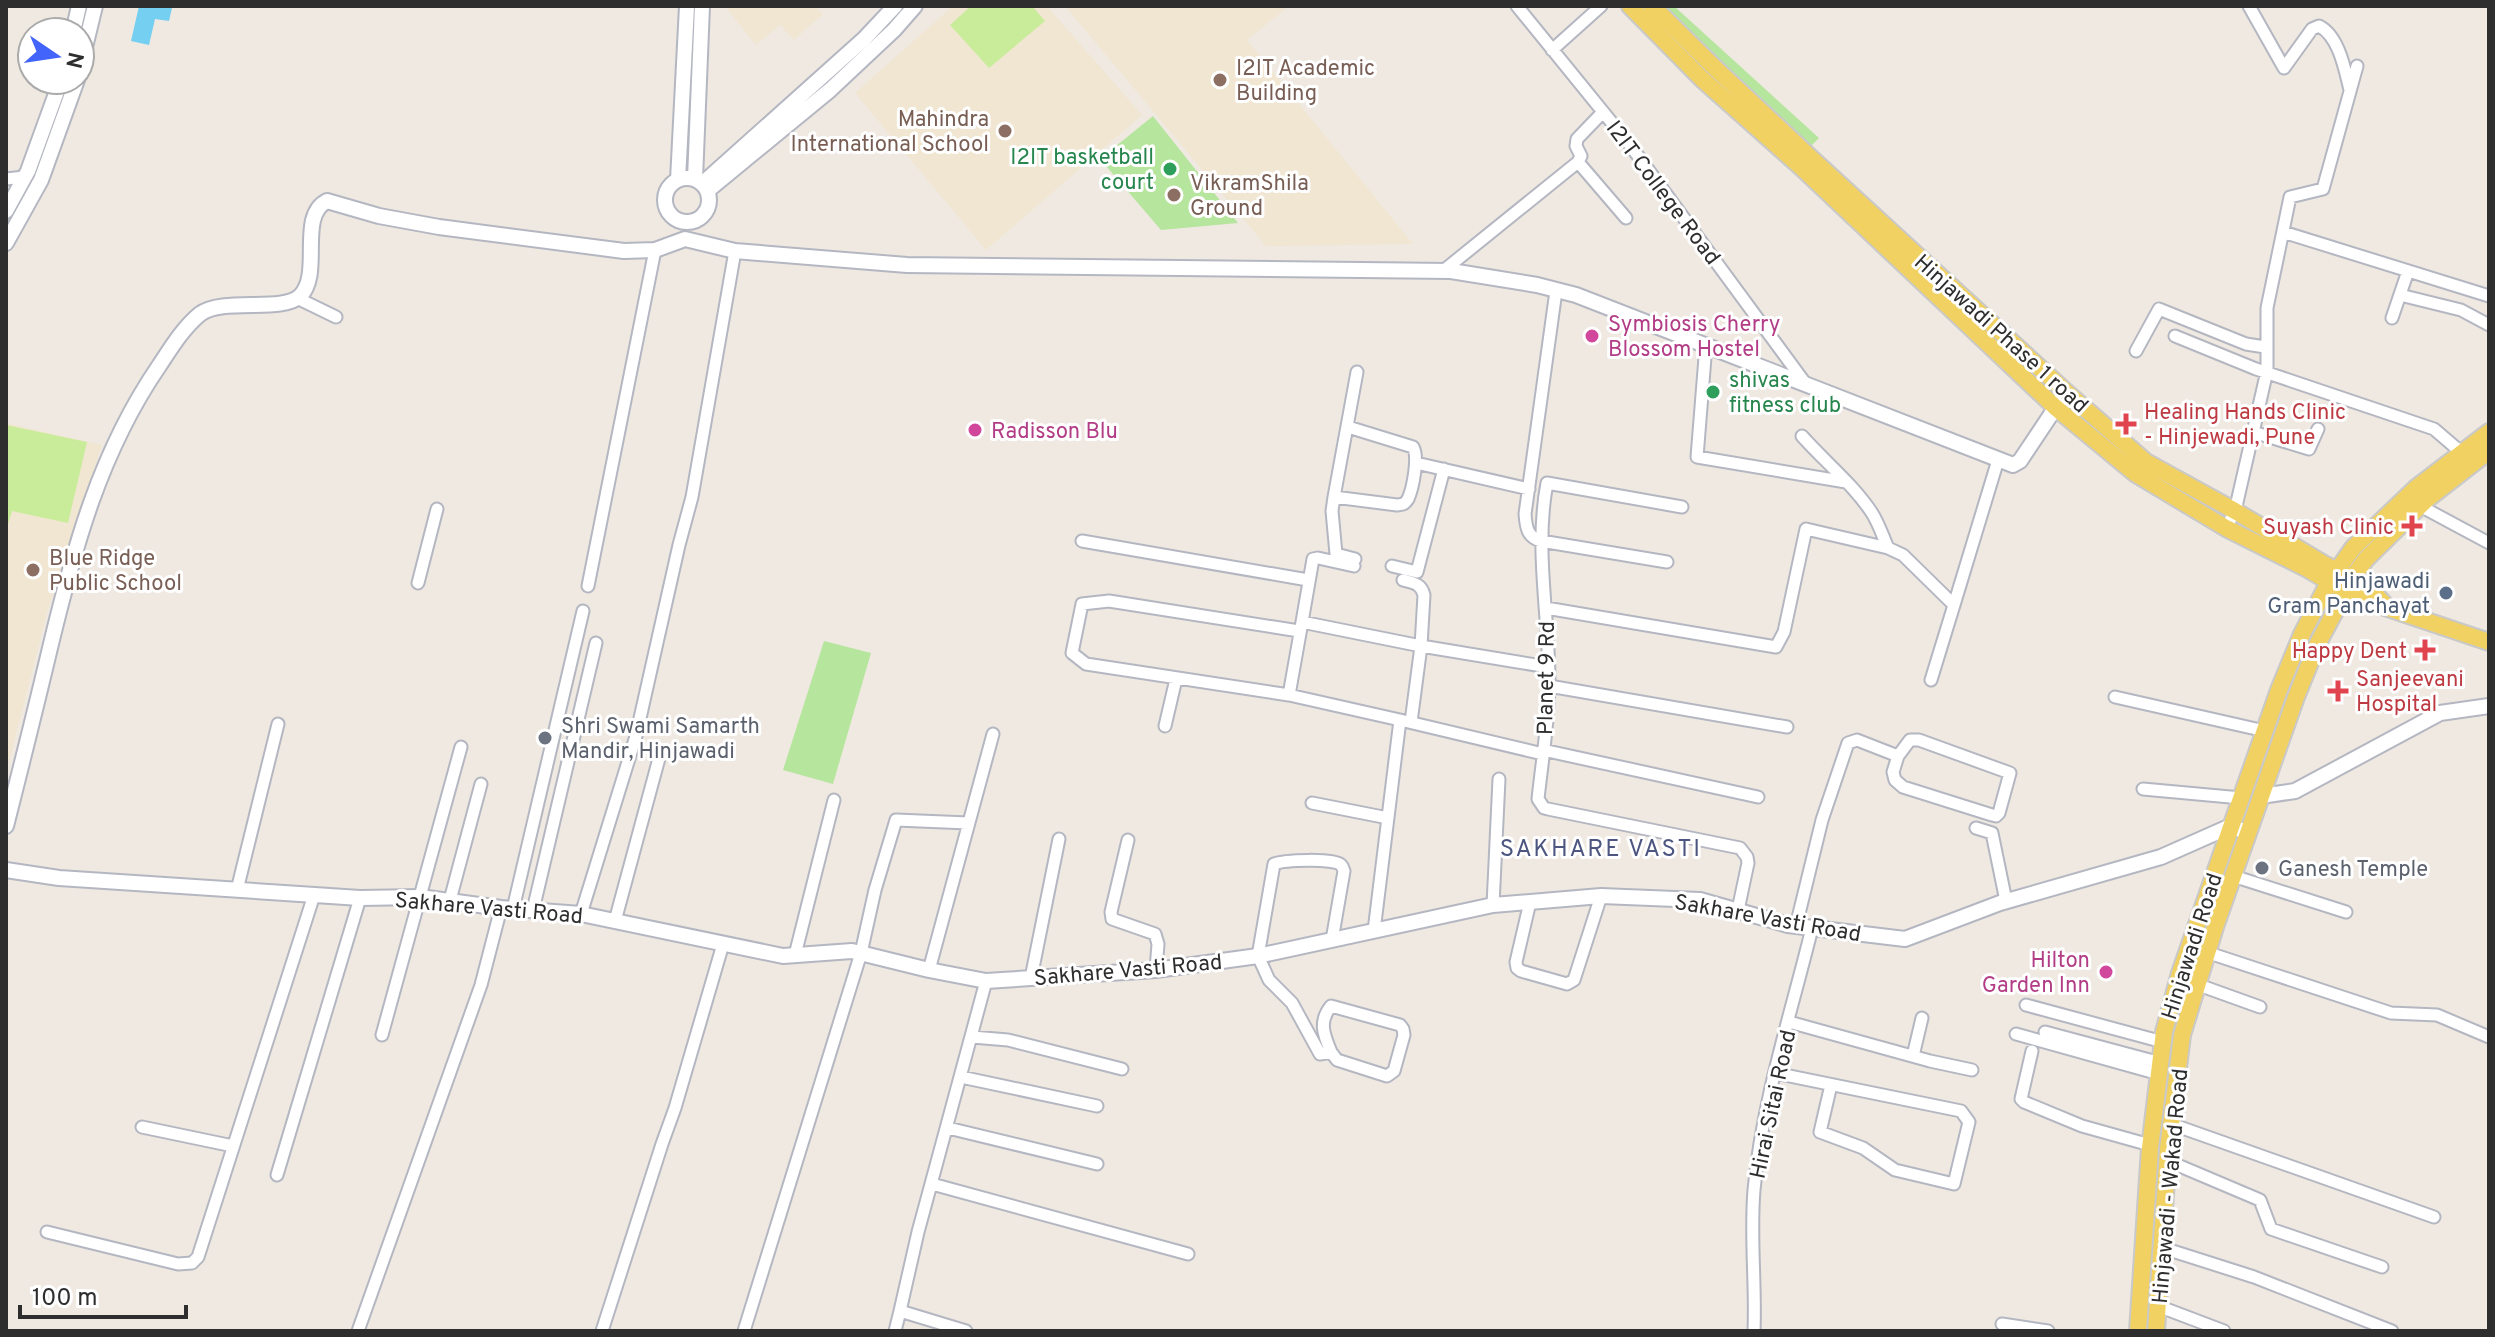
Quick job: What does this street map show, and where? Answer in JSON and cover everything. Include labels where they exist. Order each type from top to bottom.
[{"type":"main road","name":"Hinjawadi Phase 1 road","points":[[1630,6],[1702,79],[1801,167],[2055,407],[2136,474],[2226,528],[2340,581]]},
{"type":"main road","name":"Hinjawadi Phase 1 road","points":[[1652,6],[1715,68],[2146,462],[2235,511],[2340,581]]},
{"type":"main road","points":[[2340,581],[2353,548],[2393,510],[2489,432]]},
{"type":"main road","points":[[2340,581],[2420,506],[2489,451]]},
{"type":"main road","points":[[2340,581],[2368,602],[2489,642]]},
{"type":"main road","name":"Hinjawadi Road","points":[[2138,1331],[2150,1145],[2163,1042],[2180,973],[2302,634],[2340,581]]},
{"type":"main road","name":"Hinjawadi - Wakad Road","points":[[2156,1331],[2171,1124],[2182,1035],[2206,952],[2340,581]]},
{"type":"street","points":[[687,6],[678,180],[667,190],[665,205],[673,218],[687,223],[706,213],[710,198],[702,185],[702,6]]},
{"type":"street","points":[[702,185],[864,39],[895,6]]},
{"type":"street","points":[[678,180],[702,185],[830,90],[915,6]]},
{"type":"street","name":"I2IT College Road","points":[[1517,6],[1630,145],[1805,383]]},
{"type":"street","points":[[1552,50],[1601,6]]},
{"type":"street","points":[[2249,6],[2284,68],[2312,29],[2319,26],[2325,28],[2336,46],[2351,90]]},
{"type":"street","points":[[2226,528],[2235,511],[2267,371],[2267,308],[2290,197],[2323,189],[2357,66]]},
{"type":"street","points":[[6,211],[63,96]]},
{"type":"street","points":[[6,243],[41,180],[66,96]]},
{"type":"street","points":[[1443,271],[1578,162],[1581,156],[1576,146],[1577,139],[1603,112]]},
{"type":"street","points":[[1578,162],[1626,218]]},
{"type":"street","points":[[6,179],[24,177]]},
{"type":"street","points":[[6,826],[72,556],[104,466],[140,393],[184,329],[203,311],[293,302],[303,294],[309,280],[313,221],[321,204],[327,201],[379,216],[439,227],[619,251],[655,250],[685,239],[735,251],[907,265],[1443,271],[1537,285],[1576,295],[2013,465],[2020,461],[2066,392]]},
{"type":"street","points":[[685,239],[687,223]]},
{"type":"street","points":[[2283,232],[2489,296]]},
{"type":"street","points":[[588,586],[655,250]]},
{"type":"street","points":[[581,914],[636,736],[692,497],[735,251]]},
{"type":"street","points":[[2392,318],[2408,271]]},
{"type":"street","name":"Planet 9 Rd","points":[[1556,291],[1526,504],[1526,527],[1530,537],[1541,541],[1546,608],[1549,686],[1538,799],[1544,808],[1740,848],[1748,863],[1738,910]]},
{"type":"street","points":[[2400,295],[2461,310],[2489,325]]},
{"type":"street","points":[[297,298],[336,317]]},
{"type":"street","points":[[2136,351],[2159,309],[2246,344],[2265,347]]},
{"type":"street","points":[[2175,336],[2434,429],[2462,453]]},
{"type":"street","points":[[1706,345],[1697,457],[1846,482]]},
{"type":"street","points":[[1289,695],[1313,559],[1354,562],[1336,554],[1332,511],[1357,372]]},
{"type":"street","points":[[1334,497],[1403,504],[1408,499],[1416,463],[1413,447],[1348,427]]},
{"type":"street","points":[[2253,432],[2309,449],[2318,429]]},
{"type":"street","points":[[1802,436],[1873,514],[1888,548]]},
{"type":"street","points":[[1931,680],[1998,460]]},
{"type":"street","points":[[1416,463],[1529,489]]},
{"type":"street","points":[[1392,566],[1417,572],[1444,469]]},
{"type":"street","points":[[1667,562],[1541,541],[1547,483],[1682,507]]},
{"type":"street","points":[[1526,504],[1542,510]]},
{"type":"street","points":[[2420,506],[2489,543]]},
{"type":"street","points":[[418,583],[437,509]]},
{"type":"street","points":[[1546,608],[1776,647],[1784,632],[1805,529],[1888,548],[1903,555],[1954,605]]},
{"type":"street","points":[[1082,541],[1308,580]]},
{"type":"street","points":[[1374,931],[1388,818],[1421,646],[1422,587],[1403,580]]},
{"type":"street","points":[[1548,667],[1300,626],[1109,601],[1082,604],[1072,653],[1086,664],[1289,695],[1758,797]]},
{"type":"street","points":[[358,1331],[507,908],[583,611]]},
{"type":"street","points":[[533,910],[596,643]]},
{"type":"street","points":[[1165,726],[1176,679]]},
{"type":"street","points":[[1549,686],[1787,727]]},
{"type":"street","points":[[2115,697],[2265,731]]},
{"type":"street","points":[[2261,796],[2295,791],[2440,713],[2489,706]]},
{"type":"street","points":[[237,890],[278,724]]},
{"type":"street","points":[[929,970],[993,734]]},
{"type":"street","points":[[1796,926],[1822,820],[1848,743],[1857,740],[1898,756]]},
{"type":"street","points":[[1910,740],[1919,740],[2010,773],[1999,813],[1992,815],[1903,787],[1895,780],[1893,772],[1898,756],[1910,740]]},
{"type":"street","points":[[382,1035],[461,747]]},
{"type":"street","points":[[615,921],[661,751]]},
{"type":"street","points":[[1493,905],[1499,779]]},
{"type":"street","points":[[450,900],[481,784]]},
{"type":"street","points":[[2143,789],[2241,798]]},
{"type":"street","points":[[795,955],[834,800]]},
{"type":"street","points":[[1312,803],[1388,818]]},
{"type":"street","points":[[744,1331],[861,953],[875,890],[896,820],[968,823]]},
{"type":"street","points":[[2231,826],[2248,833]]},
{"type":"street","name":"Sakhare Vasti Road","points":[[6,870],[59,878],[237,890],[360,898],[420,897],[581,914],[783,956],[852,951],[986,981],[1156,970],[1258,956],[1493,905],[1601,896],[1700,900],[1796,926],[1905,939],[2006,901],[2161,857],[2231,826]]},
{"type":"street","points":[[1976,828],[1992,833],[2006,901]]},
{"type":"street","points":[[1031,978],[1059,839]]},
{"type":"street","points":[[1128,840],[1112,919],[1155,934],[1158,944],[1156,970]]},
{"type":"street","points":[[1331,1052],[1320,1054],[1292,1003],[1269,980],[1258,956],[1274,864],[1279,861],[1337,862],[1342,865],[1344,871],[1332,940]]},
{"type":"street","points":[[2233,876],[2346,912]]},
{"type":"street","points":[[47,1232],[178,1264],[192,1263],[198,1257],[314,895]]},
{"type":"street","points":[[1530,902],[1517,968],[1567,984],[1574,980],[1601,896]]},
{"type":"street","points":[[277,1175],[360,898]]},
{"type":"street","name":"Hirai Sitai Road","points":[[1754,1331],[1754,1191],[1775,1073],[1812,928]]},
{"type":"street","points":[[602,1331],[675,1108],[723,944]]},
{"type":"street","points":[[2206,952],[2391,1013],[2437,1015],[2489,1037]]},
{"type":"street","points":[[895,1331],[986,981]]},
{"type":"street","points":[[2196,984],[2260,1007]]},
{"type":"street","points":[[2026,1005],[2163,1042]]},
{"type":"street","points":[[1331,1006],[1400,1025],[1403,1029],[1394,1071],[1387,1076],[1337,1060],[1331,1052],[1321,1028],[1331,1006]]},
{"type":"street","points":[[1913,1056],[1922,1018]]},
{"type":"street","points":[[1789,1022],[1972,1070]]},
{"type":"street","points":[[2045,1032],[2160,1068]]},
{"type":"street","points":[[2016,1034],[2160,1068]]},
{"type":"street","points":[[972,1037],[1008,1040],[1122,1069]]},
{"type":"street","points":[[2032,1051],[2021,1099],[2024,1102],[2082,1126],[2150,1145]]},
{"type":"street","points":[[1775,1073],[1961,1111],[1969,1122],[1954,1184],[1895,1170],[1863,1148],[1820,1132],[1831,1085]]},
{"type":"street","points":[[961,1077],[1097,1106]]},
{"type":"street","points":[[2171,1124],[2434,1217]]},
{"type":"street","points":[[142,1127],[233,1146]]},
{"type":"street","points":[[948,1128],[1097,1164]]},
{"type":"street","points":[[2168,1161],[2260,1200],[2271,1229],[2382,1267]]},
{"type":"street","points":[[932,1184],[1188,1254]]},
{"type":"street","points":[[2163,1248],[2254,1277],[2392,1331]]},
{"type":"street","points":[[2158,1306],[2224,1331]]},
{"type":"street","points":[[900,1311],[966,1331]]},
{"type":"street","points":[[2002,1324],[2048,1331]]},
{"type":"shaded area","points":[[731,6],[816,6],[823,14],[794,40],[780,25],[756,45],[727,9]]},
{"type":"shaded area","name":"Mahindra International School","points":[[953,6],[1047,6],[1142,115],[986,250],[855,93]]},
{"type":"shaded area","points":[[1065,6],[1289,6],[1247,40],[1413,244],[1266,246]]},
{"type":"shaded area","name":"Blue Ridge Public School","points":[[6,423],[102,445],[48,609],[6,774]]},
{"type":"green space","points":[[971,6],[1032,6],[1045,21],[989,68],[950,25]]},
{"type":"green space","points":[[1661,6],[1674,6],[1819,138],[1808,149]]},
{"type":"green space","points":[[1153,116],[1238,223],[1161,230],[1100,159]]},
{"type":"green space","points":[[6,425],[87,442],[68,523],[12,511],[6,531]]},
{"type":"green space","points":[[824,641],[871,653],[833,784],[783,770]]},
{"type":"water","points":[[139,6],[172,8],[169,21],[155,19],[149,45],[131,41]]},
{"type":"place","name":"I2IT Academic Building","points":[[1220,80]]},
{"type":"place","name":"Mahindra International School","points":[[1005,131]]},
{"type":"place","name":"I2IT basketball court","points":[[1170,169]]},
{"type":"place","name":"VikramShila Ground","points":[[1174,195]]},
{"type":"place","name":"Symbiosis Cherry Blossom Hostel","points":[[1592,336]]},
{"type":"place","name":"shivas fitness club","points":[[1713,392]]},
{"type":"place","name":"Healing Hands Clinic - Hinjewadi, Pune","points":[[2126,424]]},
{"type":"place","name":"Radisson Blu","points":[[975,430]]},
{"type":"place","name":"Suyash Clinic","points":[[2412,526]]},
{"type":"place","name":"Blue Ridge Public School","points":[[33,570]]},
{"type":"place","name":"Hinjawadi Gram Panchayat","points":[[2446,593]]},
{"type":"place","name":"Happy Dent","points":[[2425,650]]},
{"type":"place","name":"Sanjeevani Hospital","points":[[2338,691]]},
{"type":"place","name":"Shri Swami Samarth Mandir, Hinjawadi","points":[[545,738]]},
{"type":"place","name":"Ganesh Temple","points":[[2262,868]]},
{"type":"place","name":"Hilton Garden Inn","points":[[2106,972]]},
{"type":"district","name":"SAKHARE VASTI","points":[[1601,848]]}]
